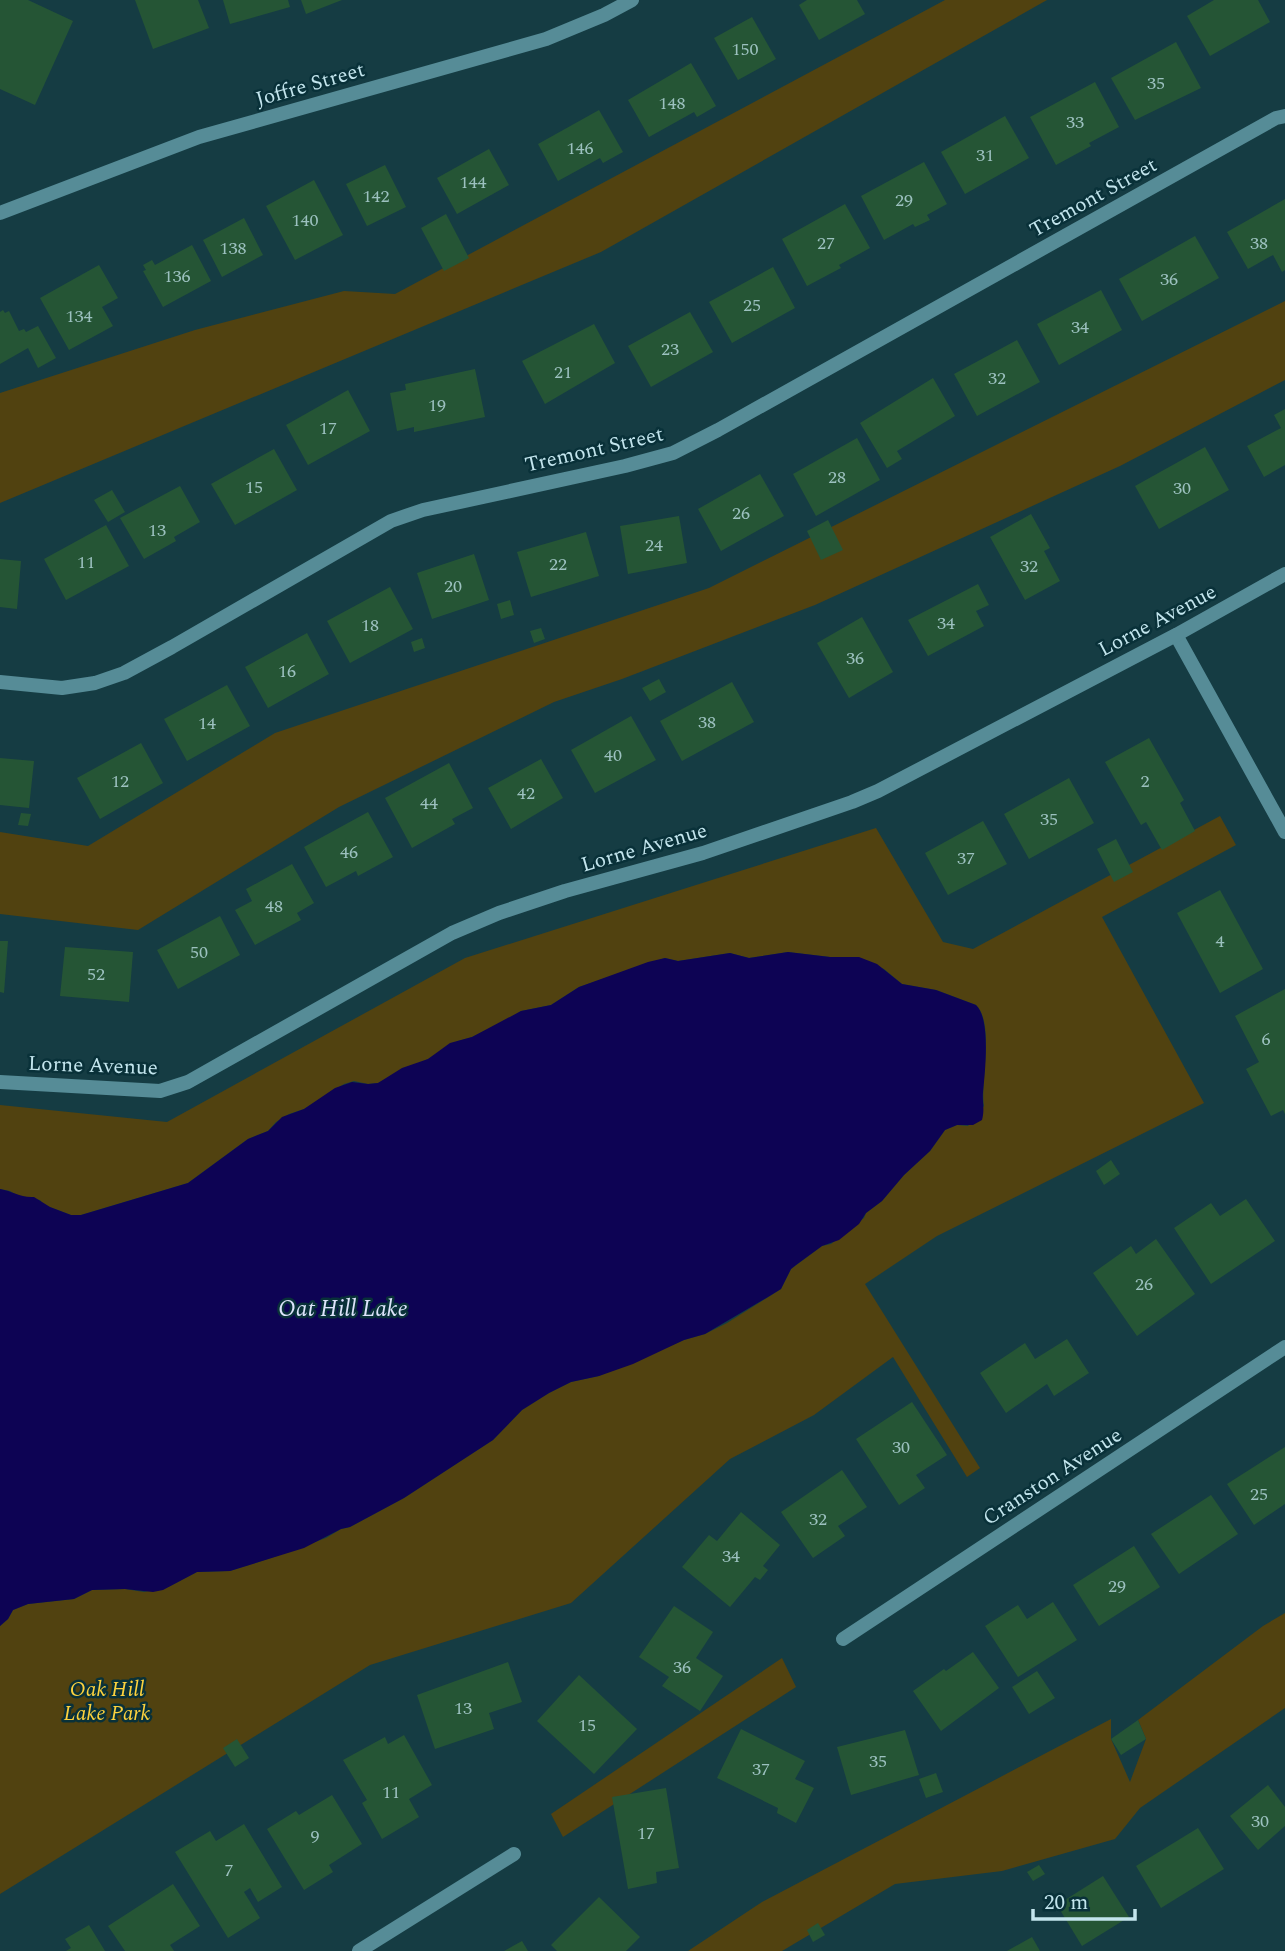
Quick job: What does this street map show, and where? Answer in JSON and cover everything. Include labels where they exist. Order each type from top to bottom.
[{"type":"street","name":"Joffre Street","points":[[0,213],[199,137],[546,39],[632,0]]},
{"type":"street","name":"Tremont Street","points":[[0,682],[62,688],[95,683],[124,673],[172,647],[391,521],[423,510],[673,453],[1276,118],[1285,116]]},
{"type":"street","name":"Lorne Avenue","points":[[0,1082],[160,1091],[188,1082],[452,933],[499,913],[565,891],[704,853],[878,791],[1176,635],[1285,574]]},
{"type":"street","points":[[1176,635],[1285,832]]},
{"type":"street","name":"Cranston Avenue","points":[[843,1639],[1285,1348]]},
{"type":"street","points":[[359,1951],[514,1854]]},
{"type":"green space","points":[[945,0],[1047,0],[601,252],[0,503],[0,393],[195,330],[344,291],[395,294]]},
{"type":"green space","points":[[1285,301],[1285,380],[1120,466],[815,605],[622,679],[554,702],[339,807],[138,930],[0,914],[0,832],[88,846],[275,733],[709,588]]},
{"type":"green space","name":"Oak Hill Lake Park","points":[[1220,816],[1236,845],[1102,917],[1204,1103],[937,1236],[865,1284],[980,1468],[967,1477],[893,1357],[814,1415],[730,1459],[571,1603],[370,1665],[0,1894],[0,1626],[13,1610],[28,1604],[74,1599],[92,1590],[125,1589],[144,1592],[170,1586],[197,1572],[230,1571],[326,1538],[404,1498],[493,1440],[522,1410],[549,1393],[571,1382],[599,1376],[727,1323],[781,1289],[791,1269],[822,1246],[831,1244],[864,1218],[930,1151],[945,1130],[957,1125],[968,1126],[984,1106],[985,1025],[976,1005],[936,990],[902,984],[884,969],[853,957],[788,952],[749,958],[730,953],[678,961],[665,958],[579,987],[551,1005],[521,1011],[378,1083],[354,1081],[344,1084],[304,1109],[276,1122],[268,1131],[248,1139],[188,1183],[81,1215],[71,1215],[44,1205],[40,1200],[22,1198],[0,1189],[0,1105],[167,1122],[465,958],[876,828],[943,942],[973,949]]},
{"type":"green space","points":[[1285,1613],[1285,1708],[1140,1808],[1115,1839],[1002,1871],[895,1884],[782,1951],[688,1951],[762,1902],[1111,1719],[1111,1739],[1130,1782],[1146,1739],[1138,1720],[1263,1626]]},
{"type":"green space","points":[[782,1658],[796,1687],[563,1837],[551,1814]]},
{"type":"water","name":"Oat Hill Lake","points":[[788,952],[859,957],[877,964],[902,984],[936,990],[976,1005],[981,1012],[985,1033],[982,1120],[973,1125],[957,1125],[945,1130],[930,1151],[904,1175],[882,1201],[866,1213],[859,1224],[839,1240],[822,1246],[791,1269],[781,1289],[705,1334],[684,1340],[633,1364],[571,1382],[549,1393],[522,1410],[493,1440],[404,1498],[350,1527],[304,1548],[230,1571],[197,1572],[163,1590],[92,1590],[74,1599],[28,1604],[13,1610],[0,1626],[0,1189],[34,1197],[71,1215],[81,1215],[188,1183],[248,1139],[268,1131],[282,1117],[304,1109],[335,1088],[352,1082],[378,1083],[402,1068],[428,1059],[450,1043],[472,1037],[521,1011],[551,1005],[579,987],[665,958],[678,961],[730,953],[749,958]]},
{"type":"building","points":[[0,0],[28,0],[73,21],[35,105],[0,89]]},
{"type":"building","points":[[135,0],[198,0],[209,28],[153,49]]},
{"type":"building","points":[[223,0],[288,0],[290,7],[230,24]]},
{"type":"building","points":[[301,0],[342,0],[306,14]]},
{"type":"building","points":[[807,0],[857,0],[865,14],[819,40],[799,5]]},
{"type":"building","points":[[1214,0],[1258,0],[1270,22],[1210,56],[1187,16]]},
{"type":"building","points":[[752,17],[776,59],[738,80],[714,38]]},
{"type":"building","points":[[1176,42],[1201,88],[1135,120],[1111,78]]},
{"type":"building","points":[[691,63],[716,106],[697,117],[694,112],[649,137],[628,100]]},
{"type":"building","points":[[1095,82],[1119,127],[1056,165],[1030,117]]},
{"type":"building","points":[[599,110],[623,152],[603,163],[600,158],[558,181],[538,144]]},
{"type":"building","points":[[1005,116],[1029,158],[965,194],[941,152]]},
{"type":"building","points":[[489,149],[509,185],[457,214],[437,178]]},
{"type":"building","points":[[924,162],[947,204],[927,215],[930,220],[915,227],[913,224],[884,240],[861,196]]},
{"type":"building","points":[[385,165],[406,207],[367,226],[346,184]]},
{"type":"building","points":[[314,180],[343,235],[295,260],[266,206]]},
{"type":"building","points":[[1285,199],[1285,270],[1282,272],[1273,255],[1248,269],[1227,232]]},
{"type":"building","points":[[845,204],[870,248],[839,265],[841,268],[807,286],[782,239]]},
{"type":"building","points":[[446,214],[469,258],[444,271],[421,228]]},
{"type":"building","points":[[244,218],[263,255],[222,277],[203,240]]},
{"type":"building","points":[[1195,236],[1219,278],[1142,321],[1119,279]]},
{"type":"building","points":[[192,245],[211,281],[163,307],[143,271],[146,270],[143,265],[152,260],[155,265]]},
{"type":"building","points":[[99,265],[118,298],[102,307],[113,326],[69,350],[40,298]]},
{"type":"building","points":[[773,267],[795,308],[732,343],[709,302]]},
{"type":"building","points":[[1101,290],[1122,330],[1059,365],[1037,324]]},
{"type":"building","points":[[3,310],[5,313],[9,311],[19,331],[24,329],[26,332],[38,326],[56,358],[38,368],[28,348],[0,364],[0,312]]},
{"type":"building","points":[[690,312],[713,352],[651,387],[628,346]]},
{"type":"building","points":[[594,324],[615,363],[545,404],[522,361]]},
{"type":"building","points":[[1017,340],[1040,382],[977,416],[954,374]]},
{"type":"building","points":[[475,369],[485,417],[414,432],[414,427],[397,431],[390,393],[406,390],[405,384]]},
{"type":"building","points":[[933,378],[955,416],[897,451],[902,459],[887,468],[860,423]]},
{"type":"building","points":[[348,390],[370,431],[308,465],[286,425]]},
{"type":"building","points":[[1285,409],[1285,465],[1264,477],[1247,446],[1281,428],[1274,415]]},
{"type":"building","points":[[857,438],[880,480],[816,516],[793,474]]},
{"type":"building","points":[[1205,447],[1229,490],[1159,529],[1135,486]]},
{"type":"building","points":[[274,449],[297,490],[235,525],[211,484]]},
{"type":"building","points":[[760,474],[784,516],[721,551],[698,509]]},
{"type":"building","points":[[180,486],[200,522],[174,537],[176,541],[144,559],[120,518]]},
{"type":"building","points":[[112,490],[125,512],[108,522],[94,500]]},
{"type":"building","points":[[1031,514],[1050,548],[1044,551],[1060,581],[1025,600],[990,537]]},
{"type":"building","points":[[679,516],[687,563],[628,574],[620,526]]},
{"type":"building","points":[[828,520],[843,550],[821,560],[807,531]]},
{"type":"building","points":[[106,525],[129,566],[66,600],[44,559]]},
{"type":"building","points":[[586,532],[599,576],[531,597],[517,552]]},
{"type":"building","points":[[474,554],[489,600],[432,619],[417,573]]},
{"type":"building","points":[[0,559],[21,561],[17,609],[0,607]]},
{"type":"building","points":[[978,584],[989,605],[976,611],[984,626],[928,656],[908,620]]},
{"type":"building","points":[[390,587],[413,629],[350,663],[327,621]]},
{"type":"building","points":[[510,600],[514,615],[501,619],[497,604]]},
{"type":"building","points":[[862,617],[893,672],[849,698],[817,643]]},
{"type":"building","points":[[541,628],[545,639],[534,643],[530,631]]},
{"type":"building","points":[[307,633],[329,674],[268,708],[245,667]]},
{"type":"building","points":[[422,638],[425,648],[414,652],[411,642]]},
{"type":"building","points":[[659,679],[666,692],[650,701],[642,688]]},
{"type":"building","points":[[732,682],[754,722],[682,761],[660,721]]},
{"type":"building","points":[[227,685],[250,726],[187,761],[164,719]]},
{"type":"building","points":[[631,716],[656,760],[595,793],[571,750]]},
{"type":"building","points":[[1149,738],[1184,800],[1180,803],[1195,831],[1162,850],[1146,822],[1141,825],[1105,762]]},
{"type":"building","points":[[141,743],[163,783],[100,819],[77,778]]},
{"type":"building","points":[[0,758],[34,761],[29,808],[0,805]]},
{"type":"building","points":[[541,759],[563,798],[511,829],[488,788]]},
{"type":"building","points":[[449,763],[473,808],[452,819],[455,824],[412,848],[385,798]]},
{"type":"building","points":[[1069,778],[1094,823],[1029,859],[1004,814]]},
{"type":"building","points":[[368,812],[393,857],[358,876],[356,871],[326,887],[304,847]]},
{"type":"building","points":[[21,813],[31,814],[28,826],[18,825]]},
{"type":"building","points":[[983,821],[1007,864],[948,895],[925,853]]},
{"type":"building","points":[[1116,839],[1133,872],[1114,882],[1097,849]]},
{"type":"building","points":[[292,864],[314,903],[297,913],[301,920],[255,945],[235,910],[252,901],[246,889]]},
{"type":"building","points":[[1220,890],[1263,969],[1220,993],[1177,913]]},
{"type":"building","points":[[220,916],[240,955],[178,989],[157,950]]},
{"type":"building","points":[[0,941],[8,941],[4,993],[0,992]]},
{"type":"building","points":[[65,947],[133,952],[129,1002],[60,996]]},
{"type":"building","points":[[1285,989],[1285,1114],[1283,1110],[1271,1116],[1246,1069],[1259,1062],[1235,1016]]},
{"type":"building","points":[[1111,1160],[1120,1174],[1104,1185],[1096,1171]]},
{"type":"building","points":[[1246,1199],[1275,1241],[1211,1284],[1174,1228],[1211,1203],[1220,1216]]},
{"type":"building","points":[[1156,1239],[1195,1294],[1137,1336],[1093,1273],[1131,1246],[1136,1254]]},
{"type":"building","points":[[1067,1339],[1089,1373],[1054,1396],[1047,1384],[1006,1413],[980,1373],[1025,1343],[1035,1359]]},
{"type":"building","points":[[912,1402],[947,1455],[916,1475],[925,1488],[899,1505],[856,1439]]},
{"type":"building","points":[[1285,1447],[1285,1504],[1254,1525],[1227,1484]]},
{"type":"building","points":[[842,1470],[867,1507],[838,1526],[845,1536],[813,1558],[781,1512]]},
{"type":"building","points":[[1211,1495],[1238,1534],[1179,1574],[1151,1534]]},
{"type":"building","points":[[741,1512],[780,1545],[763,1566],[768,1570],[760,1580],[755,1577],[730,1607],[682,1567],[709,1535],[717,1541]]},
{"type":"building","points":[[1134,1546],[1160,1587],[1099,1626],[1073,1585]]},
{"type":"building","points":[[1053,1602],[1077,1640],[1018,1677],[985,1626],[1018,1605],[1027,1619]]},
{"type":"building","points":[[674,1606],[713,1632],[696,1658],[723,1676],[700,1711],[662,1686],[669,1677],[639,1657]]},
{"type":"building","points":[[973,1652],[999,1688],[941,1731],[913,1691]]},
{"type":"building","points":[[508,1662],[522,1702],[489,1713],[494,1729],[435,1749],[417,1695]]},
{"type":"building","points":[[1037,1671],[1055,1698],[1029,1714],[1012,1687]]},
{"type":"building","points":[[579,1675],[637,1729],[594,1774],[537,1721]]},
{"type":"building","points":[[1138,1720],[1146,1739],[1121,1755],[1111,1739]]},
{"type":"building","points":[[741,1729],[805,1761],[795,1779],[814,1788],[796,1823],[777,1813],[778,1808],[717,1778]]},
{"type":"building","points":[[905,1730],[919,1775],[851,1795],[837,1747]]},
{"type":"building","points":[[404,1735],[432,1785],[409,1799],[419,1817],[382,1839],[362,1803],[367,1800],[343,1760],[385,1737],[388,1744]]},
{"type":"building","points":[[237,1739],[249,1758],[235,1767],[223,1748]]},
{"type":"building","points":[[936,1773],[943,1792],[926,1798],[919,1779]]},
{"type":"building","points":[[1268,1785],[1285,1807],[1285,1826],[1258,1850],[1230,1816]]},
{"type":"building","points":[[666,1788],[679,1868],[656,1872],[657,1883],[628,1889],[612,1797]]},
{"type":"building","points":[[332,1795],[362,1844],[329,1865],[333,1872],[304,1890],[267,1829],[296,1811],[299,1815]]},
{"type":"building","points":[[244,1824],[282,1887],[258,1902],[250,1888],[244,1892],[260,1918],[228,1938],[175,1852],[210,1831],[216,1841]]},
{"type":"building","points":[[1198,1828],[1224,1869],[1161,1908],[1136,1866]]},
{"type":"building","points":[[1039,1865],[1045,1874],[1033,1881],[1027,1872]]},
{"type":"building","points":[[1103,1876],[1129,1917],[1082,1946],[1057,1905]]},
{"type":"building","points":[[173,1884],[200,1926],[170,1945],[174,1951],[125,1951],[108,1926]]},
{"type":"building","points":[[599,1897],[640,1937],[626,1951],[557,1951],[551,1945]]},
{"type":"building","points":[[818,1923],[825,1935],[813,1942],[807,1930]]},
{"type":"building","points":[[89,1925],[105,1951],[66,1951],[71,1948],[65,1939]]},
{"type":"building","points":[[1032,1937],[1040,1951],[1007,1951]]},
{"type":"building","points":[[522,1941],[528,1951],[504,1951]]}]
